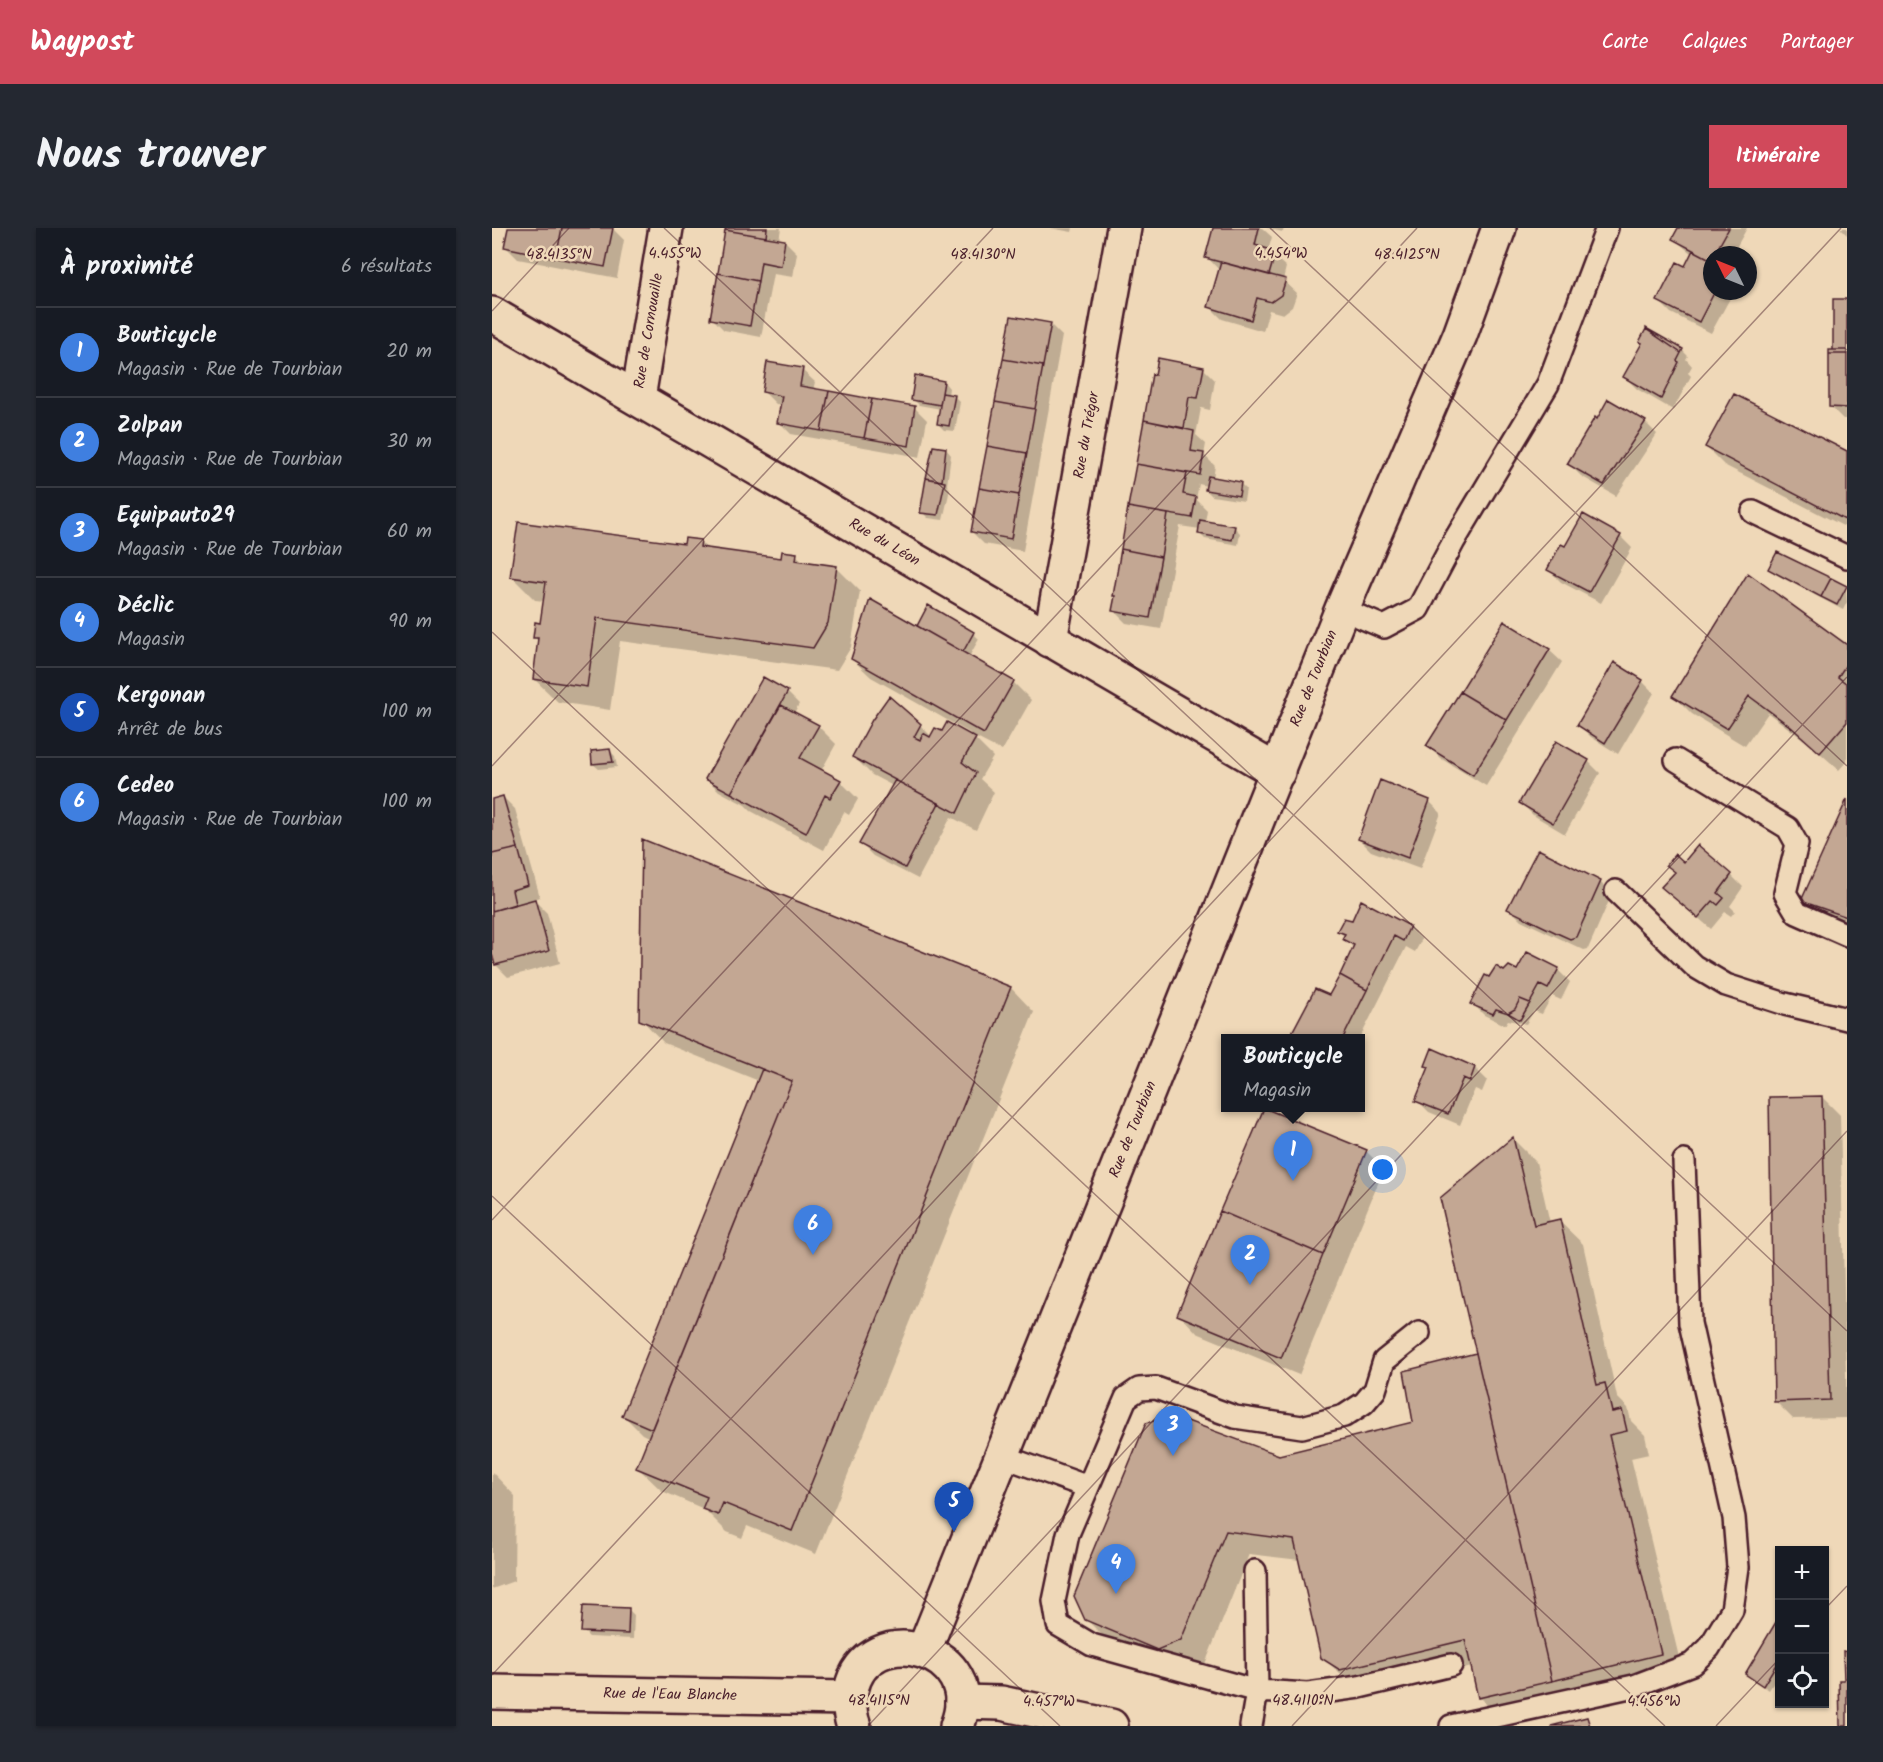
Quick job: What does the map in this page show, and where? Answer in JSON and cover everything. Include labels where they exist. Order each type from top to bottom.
[{"type":"street","name":"Rue de Cornouaille","points":[[638,399],[666,228]]},
{"type":"street","name":"Rue du Trégor","points":[[1050,640],[1124,228]]},
{"type":"street","name":"Rue de Tourbian","points":[[924,1650],[1342,609],[1460,335],[1499,228]]},
{"type":"street","name":"Rue du Léon","points":[[492,314],[1278,772]]},
{"type":"street","points":[[852,1712],[856,1677],[869,1660],[895,1648],[909,1648],[924,1650],[941,1659],[954,1674],[961,1692],[959,1714],[1001,1703],[1111,1726]]},
{"type":"street","name":"Rue de l'Eau Blanche","points":[[492,1692],[852,1712]]},
{"type":"lane","points":[[1342,609],[1384,627],[1418,609],[1454,541],[1548,384],[1607,228]]},
{"type":"lane","points":[[1753,512],[1847,556]]},
{"type":"lane","points":[[1676,760],[1788,828],[1797,844],[1785,893],[1797,913],[1847,935]]},
{"type":"lane","points":[[1616,891],[1694,966],[1726,985],[1785,1004],[1847,1019]]},
{"type":"lane","points":[[1451,1726],[1634,1686],[1692,1664],[1709,1648],[1732,1610],[1738,1567],[1734,1518],[1690,1323],[1684,1161]]},
{"type":"lane","points":[[1419,1333],[1384,1361],[1375,1390],[1364,1403],[1344,1416],[1302,1427],[1235,1417],[1156,1388],[1139,1389],[1126,1398],[1068,1534],[1054,1601],[1058,1625],[1092,1645],[1257,1692],[1308,1694],[1359,1687],[1451,1665]]},
{"type":"lane","points":[[1002,1456],[1088,1486]]},
{"type":"lane","points":[[1251,1726],[1257,1692],[1255,1571]]},
{"type":"building","points":[[508,228],[562,228],[556,258],[504,247]]},
{"type":"building","points":[[562,228],[613,228],[605,267],[556,258]]},
{"type":"building","points":[[726,228],[767,228],[766,237],[725,230]]},
{"type":"building","points":[[1213,228],[1259,228],[1255,245],[1271,250],[1275,254],[1269,275],[1205,258]]},
{"type":"building","points":[[1678,228],[1729,228],[1719,246],[1703,246],[1703,255],[1672,239]]},
{"type":"building","points":[[725,230],[785,240],[781,266],[761,262],[758,281],[718,273]]},
{"type":"building","points":[[1693,250],[1703,255],[1703,300],[1710,300],[1699,322],[1657,301],[1677,262],[1685,266]]},
{"type":"building","points":[[1221,262],[1286,279],[1281,295],[1271,302],[1257,298],[1251,320],[1208,307]]},
{"type":"building","points":[[718,273],[758,281],[750,326],[710,319]]},
{"type":"building","points":[[1833,299],[1847,299],[1847,350],[1833,350]]},
{"type":"building","points":[[1011,316],[1051,323],[1043,366],[1003,359]]},
{"type":"building","points":[[1646,329],[1683,349],[1681,353]]},
{"type":"building","points":[[1646,329],[1681,353],[1661,399],[1623,377],[1642,343],[1639,342]]},
{"type":"building","points":[[1829,350],[1847,350],[1847,354],[1829,354]]},
{"type":"building","points":[[1829,354],[1847,354],[1847,408],[1829,407]]},
{"type":"building","points":[[1158,358],[1204,367],[1198,398],[1189,397],[1184,428],[1144,420],[1152,374],[1155,375]]},
{"type":"building","points":[[1003,359],[1043,366],[1035,409],[995,402]]},
{"type":"building","points":[[767,362],[803,368],[800,386],[829,391],[821,431],[777,423],[782,396],[762,392]]},
{"type":"building","points":[[915,375],[944,381],[940,405],[911,400]]},
{"type":"building","points":[[829,391],[872,399],[864,438],[821,431]]},
{"type":"building","points":[[942,393],[955,395],[949,426],[937,424]]},
{"type":"building","points":[[1734,394],[1847,451],[1847,521],[1705,447]]},
{"type":"building","points":[[872,399],[915,406],[909,446],[864,438]]},
{"type":"building","points":[[1608,399],[1646,421],[1604,485],[1567,464]]},
{"type":"building","points":[[995,402],[1035,409],[1027,453],[987,446]]},
{"type":"building","points":[[1144,420],[1194,431],[1191,451],[1204,453],[1200,475],[1136,464]]},
{"type":"building","points":[[933,446],[946,448],[942,481],[926,478]]},
{"type":"building","points":[[987,446],[1027,453],[1019,495],[979,488]]},
{"type":"building","points":[[1136,464],[1187,473],[1183,494],[1196,497],[1192,518],[1128,507]]},
{"type":"building","points":[[1208,476],[1241,482],[1239,496],[1205,490]]},
{"type":"building","points":[[926,478],[945,482],[938,515],[920,513]]},
{"type":"building","points":[[979,488],[1019,495],[1011,539],[971,532]]},
{"type":"building","points":[[1128,507],[1168,514],[1161,557],[1121,549]]},
{"type":"building","points":[[1583,514],[1621,535],[1589,592],[1547,570],[1561,544],[1565,546]]},
{"type":"building","points":[[1200,520],[1235,526],[1232,540],[1198,534]]},
{"type":"building","points":[[518,522],[684,544],[685,538],[701,540],[700,547],[781,558],[782,551],[797,553],[796,560],[837,566],[828,623],[813,648],[597,618],[587,687],[533,679],[538,638],[533,638],[535,622],[540,623],[546,582],[510,577]]},
{"type":"building","points":[[1121,549],[1161,557],[1150,618],[1112,611]]},
{"type":"building","points":[[1777,552],[1831,578],[1821,597],[1768,569]]},
{"type":"building","points":[[1748,573],[1847,645],[1847,663],[1838,677],[1847,684],[1847,722],[1820,753],[1791,727],[1749,696],[1727,729],[1672,696]]},
{"type":"building","points":[[1831,578],[1847,586],[1837,605],[1821,597]]},
{"type":"building","points":[[870,599],[1014,681],[984,734],[851,659]]},
{"type":"building","points":[[928,605],[974,632],[963,652],[917,626]]},
{"type":"building","points":[[1504,621],[1550,649],[1507,720],[1460,692]]},
{"type":"building","points":[[1614,662],[1643,680],[1605,743],[1577,725]]},
{"type":"building","points":[[763,677],[788,691],[731,793],[705,779]]},
{"type":"building","points":[[1460,692],[1507,720],[1473,775],[1426,746]]},
{"type":"building","points":[[889,696],[921,724],[914,737],[920,740],[923,733],[930,737],[935,728],[942,731],[947,722],[976,738],[962,762],[976,773],[957,813],[852,757],[872,720]]},
{"type":"building","points":[[781,705],[819,725],[800,758],[841,780],[830,798],[825,795],[806,833],[731,793]]},
{"type":"building","points":[[1556,741],[1589,760],[1553,823],[1519,803]]},
{"type":"building","points":[[610,749],[613,762],[592,764],[591,751]]},
{"type":"building","points":[[895,780],[939,803],[905,868],[859,844]]},
{"type":"building","points":[[1380,780],[1430,800],[1408,858],[1358,839]]},
{"type":"building","points":[[503,796],[518,848],[492,854],[492,799]]},
{"type":"building","points":[[1847,799],[1847,917],[1801,901]]},
{"type":"building","points":[[642,839],[1011,987],[792,1531],[723,1503],[718,1515],[702,1509],[707,1497],[636,1468],[792,1081],[639,1020]]},
{"type":"building","points":[[1698,845],[1732,874],[1718,893],[1724,898],[1718,905],[1713,901],[1698,918],[1661,887],[1675,872],[1666,865],[1675,854],[1684,862]]},
{"type":"building","points":[[518,848],[528,885],[512,890],[515,904],[492,911],[492,854]]},
{"type":"building","points":[[1538,849],[1601,881],[1576,937],[1570,939],[1507,909]]},
{"type":"building","points":[[535,899],[549,951],[495,965],[492,954],[492,911]]},
{"type":"building","points":[[1361,900],[1410,926],[1403,941],[1394,936],[1367,990],[1340,975],[1354,945],[1342,939],[1345,934],[1337,931],[1344,918],[1352,920]]},
{"type":"building","points":[[1527,952],[1559,968],[1548,989],[1540,985],[1530,1003],[1520,999],[1515,1009],[1508,1013],[1496,1009],[1493,1014],[1470,1004],[1485,975],[1489,977],[1496,966],[1504,971],[1509,966],[1517,970]]},
{"type":"building","points":[[1340,975],[1367,990],[1345,1034],[1291,1034],[1315,989],[1329,995]]},
{"type":"building","points":[[1520,999],[1530,1003],[1520,1020],[1508,1013],[1515,1009]]},
{"type":"building","points":[[1432,1048],[1475,1067],[1470,1081],[1463,1078],[1448,1114],[1415,1101],[1429,1067],[1425,1066]]},
{"type":"building","points":[[762,1069],[792,1081],[652,1429],[622,1416]]},
{"type":"building","points":[[1822,1096],[1830,1400],[1774,1402],[1769,1097]]},
{"type":"building","points":[[1262,1112],[1274,1112],[1367,1150],[1323,1255],[1220,1211]]},
{"type":"building","points":[[1513,1137],[1534,1225],[1560,1219],[1597,1385],[1605,1383],[1612,1412],[1622,1410],[1627,1431],[1609,1435],[1661,1654],[1552,1681],[1440,1198]]},
{"type":"building","points":[[1220,1211],[1323,1255],[1281,1358],[1177,1315]]},
{"type":"building","points":[[1476,1353],[1552,1681],[1478,1698],[1465,1640],[1340,1670],[1321,1658],[1294,1540],[1226,1531],[1181,1640],[1157,1650],[1085,1620],[1074,1596],[1146,1423],[1174,1416],[1279,1455],[1413,1422],[1404,1371]]},
{"type":"building","points":[[583,1606],[629,1608],[628,1634],[581,1632]]},
{"type":"building","points":[[1775,1624],[1775,1666],[1763,1686],[1745,1674]]},
{"type":"building","points":[[1843,1651],[1847,1652],[1847,1726],[1840,1726],[1839,1680],[1844,1680]]},
{"type":"building","points":[[1587,1717],[1590,1726],[1551,1726]]},
{"type":"place","name":"Bouticycle","points":[[1293,1181]]},
{"type":"place","name":"Cedeo","points":[[813,1255]]},
{"type":"place","name":"Zolpan","points":[[1250,1285]]},
{"type":"place","name":"Equipauto29","points":[[1173,1456]]},
{"type":"place","name":"Kergonan","points":[[954,1532]]},
{"type":"place","name":"Déclic","points":[[1116,1594]]}]
